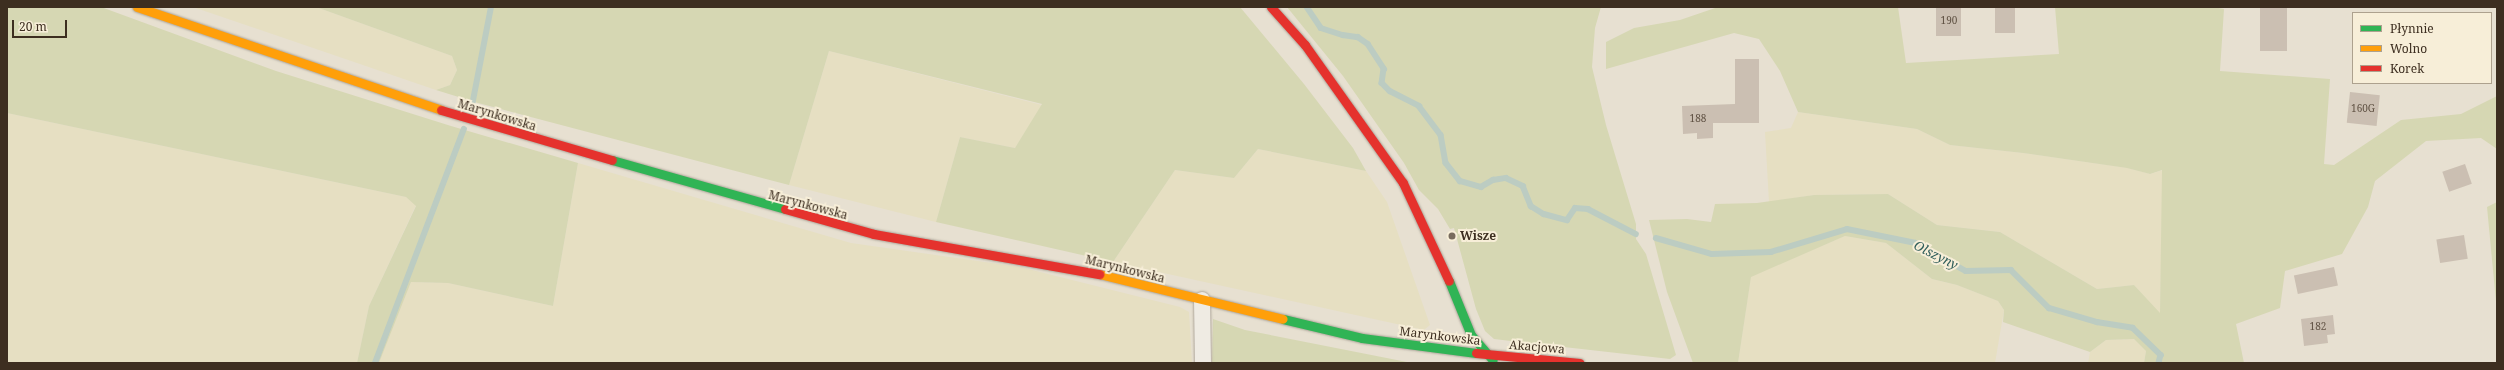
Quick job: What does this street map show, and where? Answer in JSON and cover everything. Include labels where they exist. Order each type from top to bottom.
[{"type":"street","name":"Marynkowska","points":[[137,7],[262,52],[480,124],[755,203],[874,234],[1082,270],[1362,338],[1492,359]]},
{"type":"street","points":[[1270,7],[1305,45],[1402,183],[1437,251],[1471,335],[1492,359]]},
{"type":"street","points":[[1202,300],[1203,363]]},
{"type":"street","name":"Akacjowa","points":[[1492,359],[1580,363]]},
{"type":"shaded area","points":[[193,7],[316,7],[452,56],[457,70],[450,85],[436,90]]},
{"type":"shaded area","points":[[829,51],[1042,105],[1015,148],[960,137],[936,222],[789,185]]},
{"type":"shaded area","points":[[1798,112],[1917,129],[1950,145],[2023,153],[2128,168],[2150,174],[2163,170],[2160,314],[2134,285],[2097,289],[2000,232],[1937,225],[1888,194],[1814,195],[1769,202],[1765,132],[1791,128]]},
{"type":"shaded area","points":[[7,113],[406,197],[416,205],[369,306],[357,363],[7,363]]},
{"type":"shaded area","points":[[1258,149],[1366,171],[1387,202],[1430,325],[1424,330],[1113,262],[1175,170],[1234,178]]},
{"type":"shaded area","points":[[578,163],[851,243],[1020,267],[1180,307],[1189,312],[1192,363],[379,363],[411,282],[448,283],[553,306]]},
{"type":"shaded area","points":[[1845,236],[1886,243],[1932,279],[1957,285],[1998,301],[2004,310],[1995,363],[1738,363],[1751,276]]},
{"type":"shaded area","points":[[2134,339],[2146,351],[2144,363],[2088,363],[2090,352],[2106,340]]},
{"type":"green space","points":[[7,7],[101,7],[276,71],[451,126],[578,163],[553,306],[448,283],[411,282],[379,363],[357,363],[369,306],[416,206],[406,197],[7,113]]},
{"type":"green space","points":[[316,7],[1240,7],[1304,84],[1353,148],[1366,171],[1258,149],[1234,178],[1175,170],[1113,262],[936,222],[960,137],[1015,148],[1042,104],[829,51],[789,185],[478,103],[436,90],[450,85],[457,70],[452,56]]},
{"type":"green space","points":[[1287,7],[1601,7],[1595,28],[1592,67],[1606,125],[1636,224],[1636,239],[1646,254],[1676,355],[1670,359],[1494,339],[1485,331],[1476,309],[1454,228],[1450,229],[1438,209],[1419,190],[1404,163],[1343,76]]},
{"type":"green space","points":[[1718,7],[1898,7],[1906,63],[2059,54],[2055,7],[2213,7],[2224,9],[2220,71],[2330,79],[2324,164],[2334,165],[2401,120],[2461,114],[2497,96],[2497,149],[2481,138],[2426,141],[2375,181],[2368,207],[2342,254],[2285,271],[2280,308],[2236,324],[2244,363],[2144,363],[2146,351],[2134,339],[2106,340],[2090,352],[2003,322],[2004,310],[1998,301],[1957,285],[1932,279],[1886,243],[1845,236],[1751,277],[1738,363],[1693,363],[1667,292],[1649,220],[1687,219],[1711,222],[1715,204],[1757,203],[1814,195],[1888,194],[1937,225],[2000,232],[2097,289],[2134,285],[2160,313],[2162,170],[2150,174],[2127,168],[2023,153],[1950,145],[1917,129],[1798,112],[1780,71],[1759,39],[1734,33],[1606,69],[1606,42],[1634,28],[1680,20]]},
{"type":"green space","points":[[2497,202],[2497,312],[2487,207]]},
{"type":"green space","points":[[1213,319],[1245,330],[1412,363],[1212,363]]},
{"type":"building","points":[[1936,7],[1961,7],[1961,36],[1936,36]]},
{"type":"building","points":[[1995,7],[2015,7],[2015,33],[1995,33]]},
{"type":"building","points":[[2260,8],[2287,8],[2287,51],[2260,51]]},
{"type":"building","points":[[1735,59],[1759,59],[1759,123],[1713,123],[1713,138],[1697,139],[1697,133],[1683,134],[1682,106],[1735,104]]},
{"type":"building","points":[[2350,92],[2380,95],[2377,126],[2347,123]]},
{"type":"building","points":[[2465,164],[2472,184],[2449,192],[2442,172]]},
{"type":"building","points":[[2464,235],[2468,259],[2440,263],[2436,239]]},
{"type":"building","points":[[2334,267],[2338,286],[2298,294],[2294,276]]},
{"type":"building","points":[[2333,315],[2335,334],[2327,335],[2328,343],[2304,346],[2301,319]]},
{"type":"waterway","points":[[471,111],[491,7]]},
{"type":"waterway","name":"Olszyny","points":[[1307,7],[1321,28],[1343,35],[1358,37],[1368,44],[1384,69],[1382,83],[1390,91],[1419,106],[1441,135],[1446,163],[1460,181],[1481,187],[1493,180],[1506,178],[1523,186],[1531,206],[1544,214],[1567,220],[1575,208],[1588,209],[1636,234]]},
{"type":"waterway","points":[[375,363],[464,129]]},
{"type":"waterway","name":"Olszyny","points":[[1656,238],[1712,254],[1771,252],[1847,229],[1916,243],[1966,271],[2011,270],[2049,308],[2097,322],[2133,328],[2161,355],[2159,363]]},
{"type":"traffic: fast","points":[[612,160],[785,209]]},
{"type":"traffic: fast","points":[[1449,281],[1471,335],[1493,360]]},
{"type":"traffic: fast","points":[[1283,319],[1362,338],[1476,353]]},
{"type":"traffic: slow","points":[[137,7],[441,110]]},
{"type":"traffic: slow","points":[[1099,274],[1283,319]]},
{"type":"traffic: jam","points":[[1271,7],[1305,45],[1403,183],[1449,281]]},
{"type":"traffic: jam","points":[[441,110],[612,160]]},
{"type":"traffic: jam","points":[[785,209],[874,234],[1099,274]]},
{"type":"traffic: jam","points":[[1476,353],[1580,363]]},
{"type":"place","name":"Wisze","points":[[1452,236]]}]
